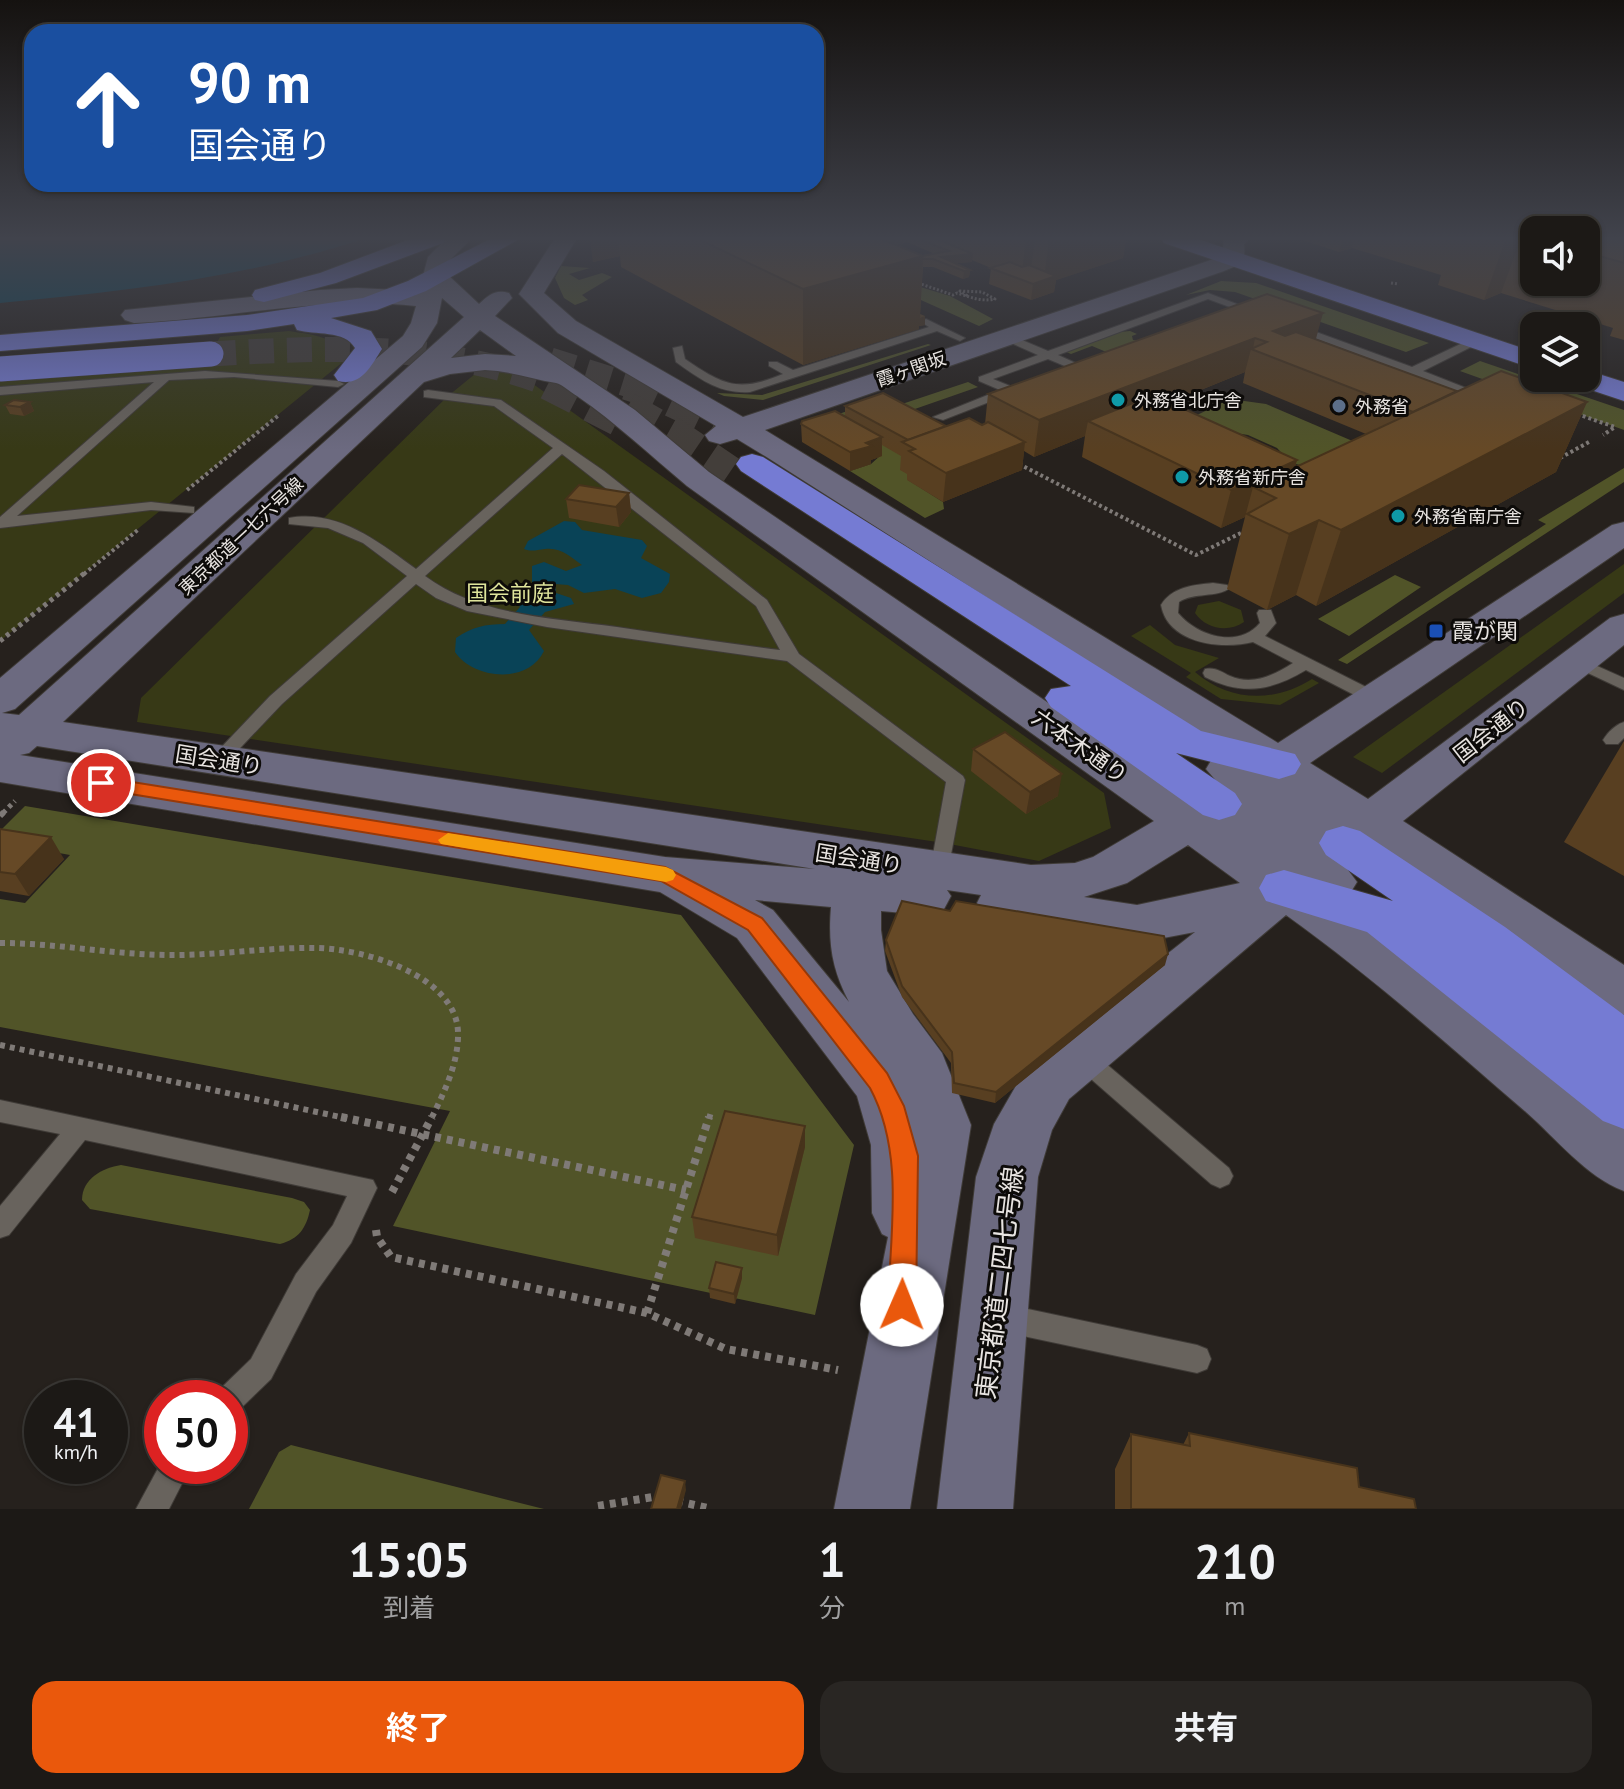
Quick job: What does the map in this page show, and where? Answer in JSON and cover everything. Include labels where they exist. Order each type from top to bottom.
[{"type":"highway","points":[[0,327],[184,308]]},
{"type":"highway","points":[[0,343],[247,323],[345,308]]},
{"type":"highway","points":[[1379,308],[1520,356]]},
{"type":"highway","points":[[1439,308],[1520,335]]},
{"type":"highway","points":[[247,323],[333,326],[362,337],[369,349],[336,380]]},
{"type":"highway","points":[[1475,341],[1501,329]]},
{"type":"highway","points":[[0,359],[213,349],[0,369]]},
{"type":"highway","points":[[1600,361],[1624,369]]},
{"type":"highway","points":[[1600,384],[1624,392]]},
{"type":"highway","points":[[730,466],[1187,742]]},
{"type":"highway","points":[[1327,856],[1385,918],[1529,1026],[1624,1103]]},
{"type":"highway","points":[[1327,856],[1439,907],[1624,1048]]},
{"type":"main road","points":[[134,315],[236,308]]},
{"type":"main road","points":[[0,663],[178,508],[425,308]]},
{"type":"main road","name":"東京都道一七六号線","points":[[16,748],[426,308]]},
{"type":"main road","points":[[428,308],[474,318],[524,317],[567,327]]},
{"type":"main road","name":"六本木通り","points":[[428,308],[474,318],[523,346],[624,417],[659,449],[730,466],[1327,856],[1559,946],[1624,993]]},
{"type":"main road","name":"東京都道一七六号線","points":[[16,748],[294,521],[422,385],[484,308]]},
{"type":"main road","points":[[547,308],[567,327]]},
{"type":"main road","name":"霞ヶ関坂","points":[[624,417],[669,437],[691,441],[709,439],[1006,337],[1076,308]]},
{"type":"main road","name":"東京都道一七六号線","points":[[16,748],[422,385],[456,365],[471,349],[474,318]]},
{"type":"main road","name":"六本木通り","points":[[567,327],[738,428],[730,466]]},
{"type":"main road","points":[[456,365],[524,364],[624,417],[654,414],[668,405],[649,388],[653,379]]},
{"type":"main road","points":[[730,466],[696,458],[705,445],[738,428]]},
{"type":"main road","name":"六本木通り","points":[[730,466],[1234,793]]},
{"type":"main road","name":"国会通り","points":[[16,748],[665,875],[940,871],[1031,883],[1076,881],[1110,870],[1234,793],[1624,532]]},
{"type":"main road","name":"国会通り","points":[[16,748],[219,760],[859,874],[990,901],[1137,924],[1219,908],[1327,856],[1624,626]]},
{"type":"main road","points":[[1187,742],[1234,793],[1327,856]]},
{"type":"main road","name":"六本木通り","points":[[1327,856],[1380,957],[1549,1096],[1624,1163]]},
{"type":"main road","name":"東京都道二四七号線","points":[[975,1509],[1007,1177],[1024,1124],[1049,1081],[1327,856]]},
{"type":"main road","points":[[859,874],[855,930],[861,974],[893,1030],[922,1070],[941,1125],[872,1509]]},
{"type":"main road","points":[[665,875],[755,924],[879,1080],[892,1106],[905,1156],[901,1335]]},
{"type":"lane","points":[[1010,390],[983,379],[1174,308]]},
{"type":"lane","points":[[1243,308],[1276,320]]},
{"type":"lane","points":[[678,348],[680,360],[726,388],[759,388],[937,328],[965,336],[918,315],[937,328]]},
{"type":"lane","points":[[1289,325],[1490,399],[1476,406]]},
{"type":"lane","points":[[1006,337],[1081,365],[1062,372]]},
{"type":"lane","points":[[1415,370],[1475,341]]},
{"type":"lane","points":[[1331,352],[1346,346]]},
{"type":"lane","points":[[1367,365],[1382,359]]},
{"type":"lane","points":[[773,364],[793,375]]},
{"type":"lane","points":[[0,391],[234,374],[336,380]]},
{"type":"lane","points":[[732,377],[793,375]]},
{"type":"lane","points":[[1,522],[165,378]]},
{"type":"lane","points":[[422,385],[497,403],[599,474],[762,603],[792,657],[956,780],[940,871]]},
{"type":"lane","points":[[939,417],[1023,386]]},
{"type":"lane","points":[[219,760],[276,700],[561,448]]},
{"type":"lane","points":[[1,522],[126,507],[178,508]]},
{"type":"lane","points":[[294,521],[331,524],[368,540],[441,595],[467,606],[547,622],[792,657]]},
{"type":"lane","points":[[1222,588],[1193,588],[1181,592],[1173,599],[1170,607],[1172,616],[1193,633],[1234,641],[1255,637],[1268,623],[1265,613]]},
{"type":"lane","points":[[1255,637],[1376,699]]},
{"type":"lane","points":[[1577,662],[1624,685]]},
{"type":"lane","points":[[1211,673],[1237,685],[1256,687],[1273,683],[1305,663]]},
{"type":"lane","points":[[1080,1055],[1220,1176]]},
{"type":"lane","points":[[0,1111],[364,1188],[342,1234],[306,1283],[261,1369],[248,1382]]},
{"type":"lane","points":[[3,1221],[80,1128]]},
{"type":"lane","points":[[993,1316],[1197,1359]]},
{"type":"lane","points":[[152,1509],[166,1484]]},
{"type":"path","points":[[0,641],[178,508],[336,380]]},
{"type":"path","points":[[1575,413],[1615,427],[1603,435]]},
{"type":"path","points":[[1556,460],[1589,442]]},
{"type":"path","points":[[1017,462],[1196,555],[1251,528]]},
{"type":"path","points":[[0,816],[16,748]]},
{"type":"path","points":[[0,943],[50,944],[162,955],[318,947],[379,956],[427,982],[455,1015],[459,1033],[456,1057],[445,1088],[388,1199]]},
{"type":"path","points":[[0,1045],[686,1190]]},
{"type":"path","points":[[647,1313],[711,1112]]},
{"type":"path","points":[[376,1225],[377,1237],[391,1257],[647,1313],[726,1349],[838,1370]]},
{"type":"path","points":[[598,1506],[653,1495],[712,1509]]},
{"type":"green space","points":[[940,308],[973,308],[993,319],[979,326]]},
{"type":"green space","points":[[1282,308],[1329,308],[1429,343],[1406,352]]},
{"type":"green space","points":[[289,331],[330,341],[349,357],[0,641],[0,374],[208,358],[220,337]]},
{"type":"green space","points":[[1119,332],[1137,334],[1132,336],[1133,340],[1147,341],[1135,364],[1092,346],[1071,354],[1064,351]]},
{"type":"green space","points":[[931,345],[763,400],[717,393],[762,395]]},
{"type":"green space","points":[[1480,361],[1520,375],[1520,392],[1571,392],[1624,410],[1624,430],[1460,371]]},
{"type":"green space","name":"国会前庭","points":[[515,371],[1104,793],[1111,828],[1039,861],[944,843],[137,722],[141,698],[448,396],[475,374]]},
{"type":"green space","points":[[968,382],[978,387],[912,410],[913,477],[908,480],[943,502],[944,509],[925,518],[850,471],[871,464],[881,455],[807,425],[885,398],[899,405]]},
{"type":"green space","points":[[1230,399],[1266,404],[1404,463],[1322,470],[1291,463],[1277,448],[1248,435],[1209,429],[1195,416]]},
{"type":"green space","points":[[1624,468],[1624,482],[1347,664],[1338,660],[1546,524],[1538,520]]},
{"type":"green space","points":[[1624,564],[1624,593],[1382,773],[1353,757]]},
{"type":"green space","points":[[1395,575],[1421,587],[1349,636],[1318,619]]},
{"type":"green space","points":[[1219,601],[1241,610],[1244,622],[1218,628],[1205,623],[1195,613],[1198,605]]},
{"type":"green space","points":[[1150,625],[1175,645],[1219,658],[1195,672],[1237,694],[1268,695],[1312,679],[1319,683],[1280,705],[1221,699],[1186,677],[1191,673],[1131,636]]},
{"type":"green space","points":[[25,806],[681,915],[854,1145],[815,1315],[393,1226],[450,1111],[0,1027],[0,899],[25,903],[70,855],[15,845],[0,831]]},
{"type":"green space","points":[[121,1165],[292,1198],[304,1202],[310,1210],[301,1232],[280,1244],[90,1209],[82,1200],[89,1180],[100,1172]]},
{"type":"green space","points":[[291,1445],[544,1509],[249,1509],[279,1452]]},
{"type":"water","points":[[564,521],[575,522],[582,530],[642,540],[647,546],[641,558],[670,574],[669,582],[661,593],[642,598],[615,589],[584,593],[568,585],[555,584],[556,593],[571,598],[574,604],[545,612],[529,630],[544,651],[536,662],[514,673],[500,674],[487,673],[463,661],[455,652],[456,638],[479,627],[505,624],[520,607],[518,604],[532,584],[532,566],[544,562],[566,571],[582,565],[556,550],[524,549],[528,541]]},
{"type":"building","points":[[1227,308],[1310,308],[1323,313],[1273,331],[1285,336],[1296,332],[1457,391],[1413,412],[1251,349],[1267,342],[1255,338],[1039,420],[988,394]]},
{"type":"building","points":[[1501,371],[1520,378],[1520,392],[1559,392],[1587,402],[1341,530],[1319,520],[1289,534],[1247,514],[1276,498],[1253,487]]},
{"type":"building","points":[[883,393],[946,426],[908,440],[845,406]]},
{"type":"building","points":[[1153,395],[1297,460],[1231,490],[1088,421]]},
{"type":"building","points":[[14,400],[30,402],[20,407],[5,405]]},
{"type":"building","points":[[835,411],[882,437],[866,443],[872,446],[850,452],[801,424],[802,421]]},
{"type":"building","points":[[969,418],[982,425],[988,422],[1025,442],[946,473],[909,451],[915,449],[902,442]]},
{"type":"building","points":[[579,485],[629,493],[616,507],[566,499]]},
{"type":"building","points":[[1005,732],[1062,774],[1030,792],[973,749]]},
{"type":"building","points":[[0,829],[51,837],[15,874],[0,872]]},
{"type":"building","points":[[902,901],[950,911],[956,901],[1164,936],[1168,954],[996,1092],[954,1083],[952,1052],[902,986],[886,940]]},
{"type":"building","points":[[725,1111],[805,1126],[777,1235],[692,1217]]},
{"type":"building","points":[[716,1262],[742,1268],[734,1294],[709,1288]]},
{"type":"building","points":[[1189,1433],[1357,1468],[1359,1487],[1414,1499],[1416,1509],[1131,1509],[1131,1434],[1190,1446]]},
{"type":"building","points":[[661,1475],[685,1481],[677,1509],[651,1509]]},
{"type":"tunnel","points":[[211,354],[341,349],[385,351],[470,361],[550,385]]},
{"type":"tunnel","points":[[550,360],[633,386]]},
{"type":"tunnel","points":[[627,384],[655,393],[729,428]]},
{"type":"tunnel","points":[[550,385],[618,420]]},
{"type":"tunnel","points":[[627,408],[677,436],[730,472]]},
{"type":"slow traffic","points":[[448,840],[666,875]]},
{"type":"place","name":"外務省北庁舎","points":[[1118,400]]},
{"type":"place","name":"外務省","points":[[1339,406]]},
{"type":"place","name":"外務省新庁舎","points":[[1182,477]]},
{"type":"place","name":"外務省南庁舎","points":[[1398,516]]},
{"type":"place","name":"霞が関","points":[[1436,631]]},
{"type":"route","points":[[101,783],[665,875],[755,924],[879,1080],[892,1106],[905,1156],[902,1305]]}]
